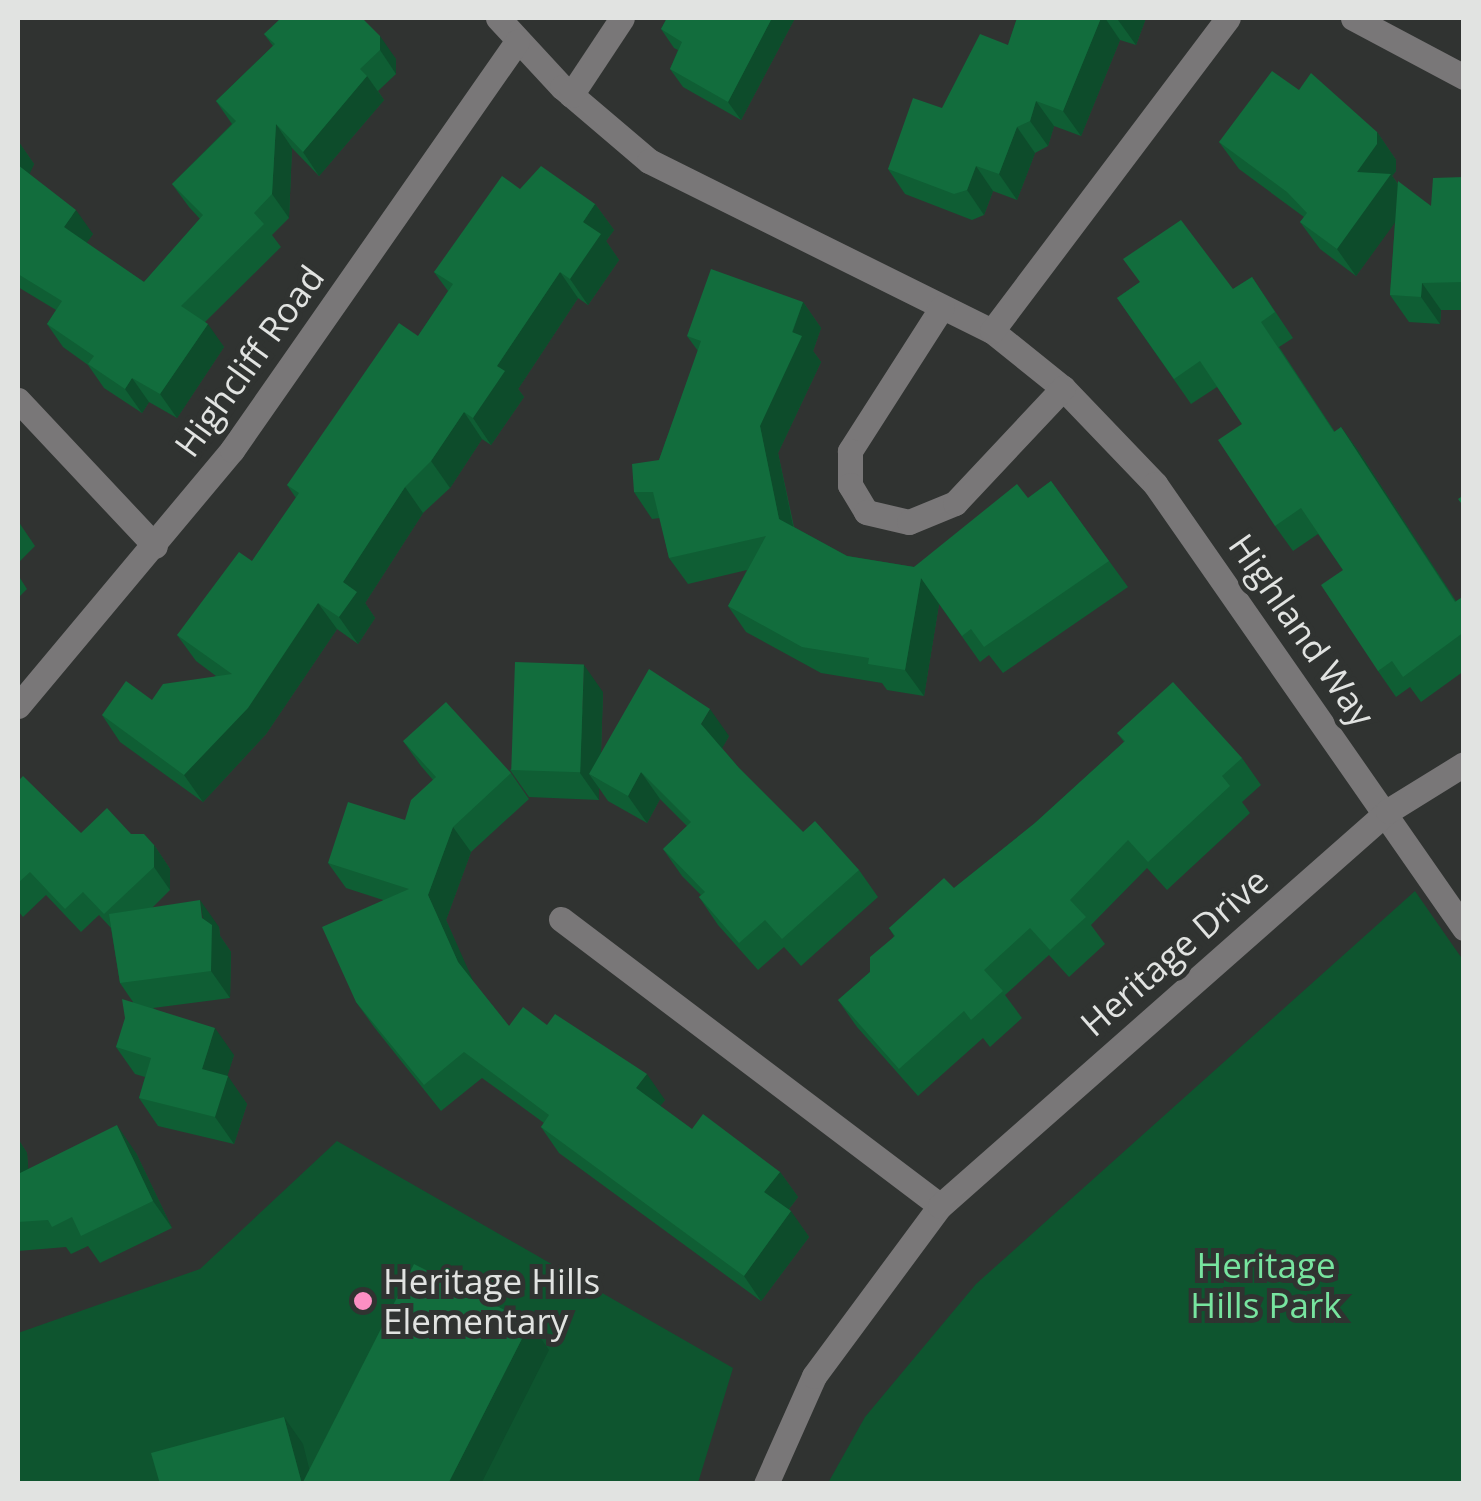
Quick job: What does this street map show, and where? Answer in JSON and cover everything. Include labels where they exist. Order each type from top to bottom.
[{"type":"street","name":"Highland Way","points":[[498,18],[571,95],[649,161],[992,330],[1063,388],[1155,484],[1388,810],[1464,928]]},
{"type":"street","points":[[571,95],[622,18]]},
{"type":"street","points":[[992,330],[1228,18]]},
{"type":"street","points":[[1354,18],[1464,77]]},
{"type":"street","name":"Highcliff Road","points":[[18,706],[232,450],[517,42]]},
{"type":"street","points":[[942,307],[850,450],[850,485],[866,512],[909,522],[955,503],[1063,388]]},
{"type":"street","points":[[18,400],[155,546]]},
{"type":"street","name":"Heritage Drive","points":[[766,1484],[814,1376],[940,1206],[1388,810],[1464,764]]},
{"type":"street","points":[[562,919],[940,1206]]},
{"type":"green space","name":"Heritage Hills Park","points":[[1415,891],[1463,960],[1463,1483],[828,1483],[865,1417],[976,1284]]},
{"type":"green space","name":"Heritage Hills Elementary","points":[[337,1141],[733,1368],[698,1483],[18,1484],[18,1333],[200,1269]]},
{"type":"building","points":[[281,18],[362,18],[380,36],[380,50],[360,69],[367,76],[303,152],[276,124],[272,194],[254,213],[264,224],[181,306],[208,324],[160,394],[132,378],[125,389],[88,364],[94,356],[47,324],[62,301],[18,274],[18,165],[76,210],[64,227],[144,282],[203,215],[172,184],[236,121],[216,101],[275,44],[264,34]]},
{"type":"building","points":[[667,18],[772,18],[728,102],[670,69],[682,42],[661,29]]},
{"type":"building","points":[[1017,18],[1101,18],[1063,111],[1036,101],[1030,121],[1017,127],[999,174],[976,166],[967,190],[954,194],[888,169],[913,98],[942,108],[980,34],[1008,45]]},
{"type":"building","points":[[1272,71],[1299,90],[1311,73],[1377,132],[1377,144],[1357,172],[1391,174],[1337,249],[1300,222],[1307,213],[1287,192],[1219,142]]},
{"type":"building","points":[[541,166],[595,204],[583,222],[601,234],[570,279],[560,272],[497,366],[505,371],[473,418],[464,412],[431,461],[405,487],[343,582],[357,592],[339,617],[318,603],[248,708],[184,775],[102,715],[126,681],[152,700],[163,684],[232,674],[177,635],[239,552],[252,561],[299,493],[287,485],[399,323],[418,336],[453,284],[434,272],[502,176],[520,189]]},
{"type":"building","points":[[1464,177],[1464,282],[1422,283],[1421,297],[1390,295],[1398,181],[1431,206],[1433,178]]},
{"type":"building","points":[[1181,220],[1233,289],[1252,277],[1275,312],[1261,322],[1334,432],[1341,427],[1455,602],[1464,596],[1464,632],[1403,677],[1392,661],[1378,671],[1321,585],[1343,570],[1301,508],[1275,526],[1218,440],[1242,424],[1200,361],[1174,379],[1117,298],[1140,282],[1123,259]]},
{"type":"building","points":[[711,269],[803,302],[792,332],[802,336],[760,426],[779,519],[847,556],[914,567],[1017,484],[1028,498],[1051,481],[1109,561],[984,647],[971,629],[962,636],[921,578],[905,670],[868,664],[869,658],[802,647],[728,606],[766,536],[669,558],[653,492],[634,492],[632,464],[659,460],[701,341],[687,336]]},
{"type":"building","points":[[515,662],[584,664],[580,772],[511,770]]},
{"type":"building","points":[[649,669],[710,709],[701,724],[739,768],[803,832],[815,821],[859,870],[782,939],[765,920],[739,943],[699,897],[705,892],[663,849],[691,822],[641,772],[628,796],[589,774]]},
{"type":"building","points":[[1173,682],[1242,758],[1222,776],[1230,786],[1148,862],[1128,840],[1070,900],[1086,917],[1050,950],[1030,928],[984,970],[1003,991],[971,1020],[964,1011],[899,1069],[838,1000],[870,972],[870,957],[895,936],[889,928],[944,878],[954,888],[1035,823],[1125,741],[1117,733]]},
{"type":"building","points":[[446,702],[511,773],[453,827],[428,895],[458,962],[509,1026],[523,1007],[547,1025],[555,1014],[647,1074],[636,1088],[692,1129],[703,1114],[780,1172],[764,1192],[791,1211],[744,1276],[541,1127],[549,1115],[464,1052],[424,1085],[356,1002],[322,927],[409,889],[328,863],[348,802],[405,820],[411,800],[436,777],[403,741]]},
{"type":"building","points":[[23,776],[81,833],[107,808],[131,834],[144,834],[154,845],[154,867],[104,914],[83,892],[65,909],[30,872],[18,883],[18,781]]},
{"type":"building","points":[[200,900],[202,918],[212,925],[211,971],[120,983],[109,914]]},
{"type":"building","points":[[122,999],[215,1028],[202,1069],[228,1076],[215,1117],[139,1098],[151,1058],[116,1047],[125,1018]]},
{"type":"building","points":[[117,1125],[153,1201],[81,1236],[72,1217],[52,1227],[48,1220],[18,1222],[18,1174]]},
{"type":"building","name":"Heritage Hills Elementary","points":[[414,1264],[530,1323],[448,1484],[302,1484]]},
{"type":"building","points":[[284,1417],[302,1484],[160,1484],[151,1453]]},
{"type":"place","name":"Heritage Hills Elementary","points":[[363,1301]]}]
